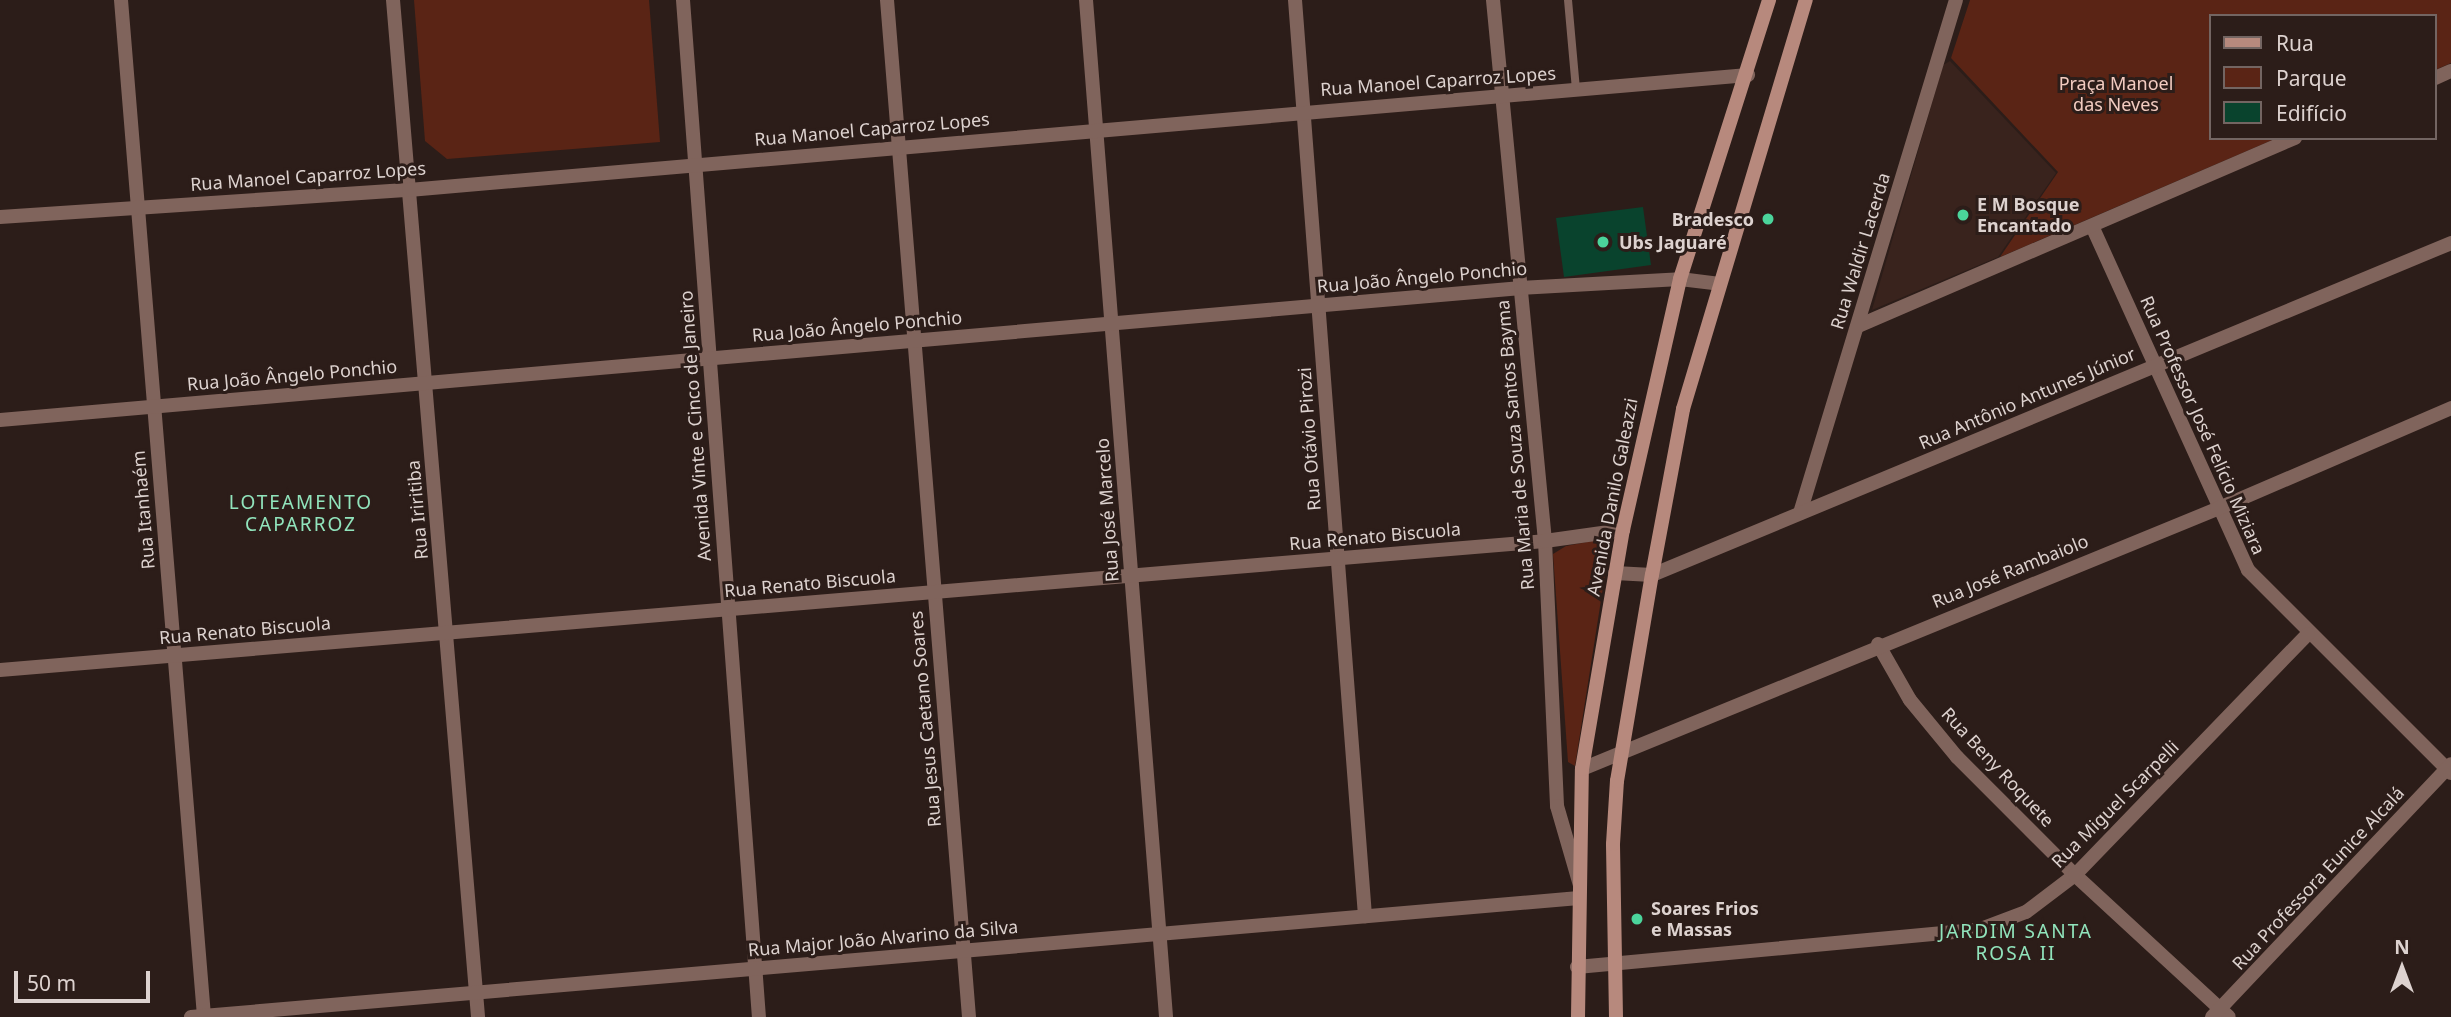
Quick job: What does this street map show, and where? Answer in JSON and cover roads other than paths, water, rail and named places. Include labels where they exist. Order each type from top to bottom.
[{"type":"main road","name":"Avenida Danilo Galeazzi","points":[[1578,1017],[1582,769],[1623,530],[1680,279],[1748,75],[1769,0]]},
{"type":"main road","points":[[1616,1017],[1613,844],[1621,755],[1652,575],[1684,408],[1718,284],[1806,0]]},
{"type":"street","name":"Rua Itanhaém","points":[[121,0],[174,655],[200,1017]]},
{"type":"street","name":"Rua Iriritiba","points":[[393,0],[478,1017]]},
{"type":"street","name":"Avenida Vinte e Cinco de Janeiro","points":[[683,0],[759,1017]]},
{"type":"street","name":"Rua Jesus Caetano Soares","points":[[887,0],[969,1017]]},
{"type":"street","name":"Rua José Marcelo","points":[[1086,0],[1166,1017]]},
{"type":"street","name":"Rua Otávio Pirozi","points":[[1295,0],[1365,916]]},
{"type":"street","name":"Rua Maria de Souza Santos Bayma","points":[[1493,0],[1545,541],[1556,806],[1580,891]]},
{"type":"street","name":"Rua Waldir Lacerda","points":[[1800,513],[1956,0]]},
{"type":"street","name":"Rua Manoel Caparroz Lopes","points":[[0,217],[409,190],[899,144],[1748,75]]},
{"type":"street","points":[[1858,327],[2290,140]]},
{"type":"street","name":"Rua Professor José Felício Miziara","points":[[2092,226],[2217,509],[2248,570],[2308,634],[2450,768]]},
{"type":"street","name":"Rua Antônio Antunes Júnior","points":[[1615,573],[1652,575],[2451,243]]},
{"type":"street","name":"Rua João Ângelo Ponchio","points":[[0,420],[1521,288],[1680,279],[1718,284]]},
{"type":"street","name":"Rua José Rambaiolo","points":[[1582,769],[1621,755],[1878,644],[2217,509],[2451,408]]},
{"type":"street","name":"Rua Renato Biscuola","points":[[0,670],[1545,541],[1623,530]]},
{"type":"street","name":"Rua Miguel Scarpelli","points":[[1577,967],[1978,930],[2026,912],[2075,875],[2308,634]]},
{"type":"street","name":"Rua Beny Roquete","points":[[1878,644],[1910,700],[1957,757],[2075,875],[2221,1014]]},
{"type":"street","name":"Rua Professora Eunice Alcalá","points":[[2221,1014],[2450,768]]},
{"type":"street","name":"Rua Major João Alvarino da Silva","points":[[200,1017],[1365,916],[1580,891]]},
{"type":"lane","points":[[1569,0],[1576,90]]},
{"type":"place","name":"E M Bosque Encantado","points":[[1963,215]]},
{"type":"place","name":"Bradesco","points":[[1768,219]]},
{"type":"place","name":"Ubs Jaguaré","points":[[1603,242]]},
{"type":"place","name":"Soares Frios e Massas","points":[[1637,919]]},
{"type":"district","name":"LOTEAMENTO CAPARROZ","points":[[301,514]]},
{"type":"district","name":"JARDIM SANTA ROSA II","points":[[2016,943]]},
{"type":"park label","name":"Praça Manoel das Neves","points":[[2116,94]]}]
